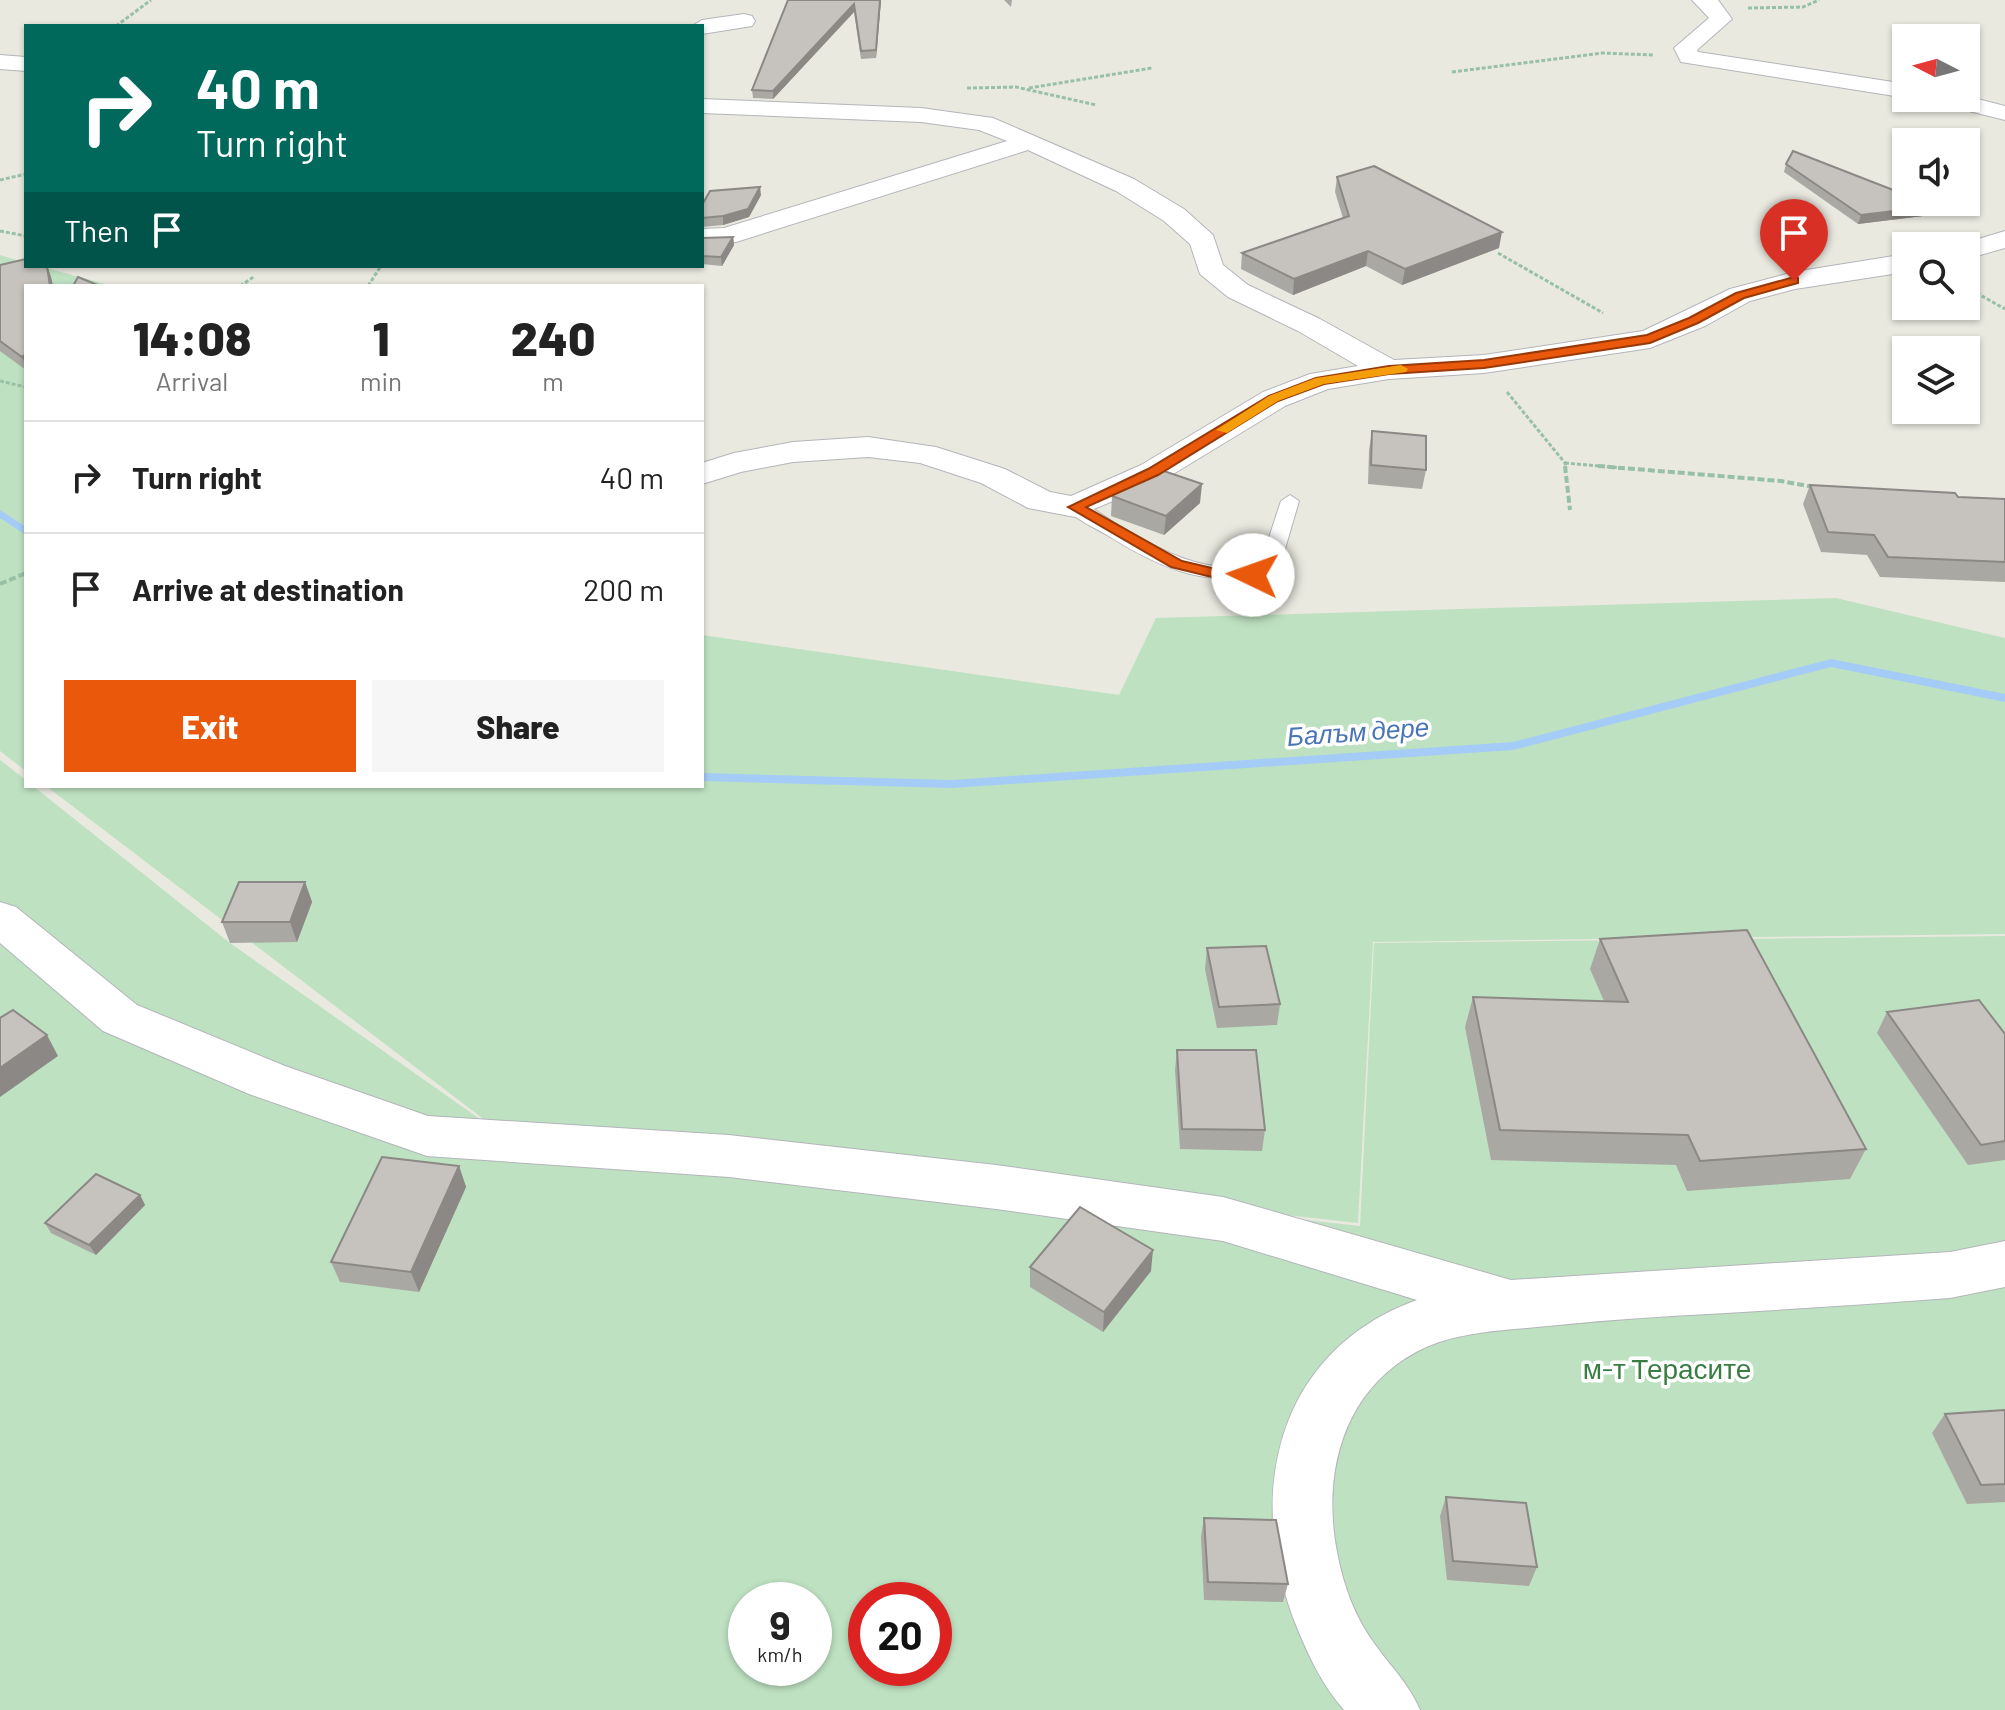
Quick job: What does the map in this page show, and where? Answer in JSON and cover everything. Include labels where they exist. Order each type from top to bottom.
[{"type":"street","points":[[1709,4],[1721,19],[1685,48],[1689,57],[1892,89]]},
{"type":"street","points":[[704,27],[744,21]]},
{"type":"street","points":[[0,62],[24,64]]},
{"type":"street","points":[[704,106],[921,115],[984,123],[1125,185],[1174,215],[1203,241],[1210,268],[1238,291],[1309,325],[1389,370]]},
{"type":"street","points":[[1980,107],[2005,113]]},
{"type":"street","points":[[704,237],[726,236],[1029,142]]},
{"type":"street","points":[[1980,247],[2005,239]]},
{"type":"street","points":[[704,473],[734,463],[793,452],[868,447],[924,454],[993,476],[1040,501],[1075,507],[1153,472],[1274,399],[1321,381],[1389,370],[1484,364],[1650,339],[1740,295],[1809,278],[1892,265]]},
{"type":"street","points":[[0,918],[120,1018],[267,1080],[427,1136],[729,1156],[981,1185],[1223,1219],[1515,1305]]},
{"type":"street","points":[[1387,1710],[1343,1655],[1311,1585],[1299,1525],[1303,1468],[1322,1410],[1357,1364],[1395,1335],[1440,1316],[1515,1305],[1589,1297],[1950,1275],[2005,1264]]},
{"type":"lane","points":[[1075,507],[1177,564],[1216,573],[1253,575],[1270,566],[1290,501]]},
{"type":"path","points":[[119,24],[151,0]]},
{"type":"path","points":[[1709,4],[1803,7],[1819,0]]},
{"type":"path","points":[[1452,72],[1602,53],[1689,57]]},
{"type":"path","points":[[1024,89],[1152,68]]},
{"type":"path","points":[[0,180],[24,174]]},
{"type":"path","points":[[0,231],[24,236]]},
{"type":"path","points":[[1498,253],[1650,339]]},
{"type":"path","points":[[243,284],[255,276]]},
{"type":"path","points":[[1980,295],[2005,309]]},
{"type":"path","points":[[1484,364],[1565,463],[1570,510]]},
{"type":"path","points":[[0,381],[24,387]]},
{"type":"path","points":[[1565,463],[1781,481],[1825,489]]},
{"type":"path","points":[[0,584],[24,574]]},
{"type":"green space","points":[[0,255],[24,262],[24,268],[46,268],[106,284],[24,284],[24,769],[0,751]]},
{"type":"green space","points":[[1836,598],[2005,638],[2005,934],[1373,942],[1358,1223],[494,1127],[49,788],[704,788],[704,635],[1119,695],[1156,618]]},
{"type":"green space","name":"м-т Терасите","points":[[0,760],[24,778],[24,788],[36,788],[230,943],[494,1129],[1360,1226],[1374,943],[2005,936],[2005,1710],[0,1710]]},
{"type":"building","points":[[788,0],[880,0],[876,50],[861,51],[854,4],[773,91],[752,90]]},
{"type":"building","points":[[1793,151],[1892,190],[1892,211],[1861,215],[1786,164]]},
{"type":"building","points":[[1374,166],[1502,232],[1405,269],[1368,251],[1294,279],[1242,253],[1349,216],[1337,177]]},
{"type":"building","points":[[760,187],[748,209],[704,218],[704,202],[710,191]]},
{"type":"building","points":[[733,237],[721,257],[704,256],[704,238]]},
{"type":"building","points":[[24,259],[24,268],[47,268],[50,284],[24,284],[22,357],[0,341],[0,265]]},
{"type":"building","points":[[78,277],[95,284],[74,284]]},
{"type":"building","points":[[1372,431],[1426,436],[1426,470],[1371,465]]},
{"type":"building","points":[[1155,468],[1202,484],[1166,516],[1112,496],[1137,476]]},
{"type":"building","points":[[1810,485],[1955,493],[1958,497],[2005,499],[2005,562],[1888,557],[1874,535],[1828,532]]},
{"type":"building","points":[[239,882],[305,882],[290,922],[222,922]]},
{"type":"building","points":[[1747,930],[1866,1149],[1700,1161],[1688,1135],[1500,1130],[1473,997],[1628,1002],[1600,939]]},
{"type":"building","points":[[1266,946],[1280,1004],[1219,1007],[1207,948]]},
{"type":"building","points":[[1979,1000],[2005,1034],[2005,1141],[1981,1145],[1887,1012]]},
{"type":"building","points":[[13,1010],[47,1035],[0,1068],[0,1018]]},
{"type":"building","points":[[1177,1050],[1256,1050],[1265,1130],[1182,1129]]},
{"type":"building","points":[[382,1157],[459,1166],[411,1272],[331,1262]]},
{"type":"building","points":[[96,1174],[140,1195],[89,1245],[45,1223]]},
{"type":"building","points":[[1080,1207],[1153,1250],[1104,1312],[1030,1267]]},
{"type":"building","points":[[2005,1410],[2005,1484],[1981,1485],[1945,1414]]},
{"type":"building","points":[[1446,1497],[1526,1503],[1537,1567],[1453,1561]]},
{"type":"building","points":[[1204,1518],[1276,1520],[1288,1584],[1208,1582]]},
{"type":"waterway","name":"Балъм дере","points":[[0,513],[24,531]]},
{"type":"waterway","name":"Балъм дере","points":[[704,777],[952,784],[1513,746],[1831,663],[2005,698]]},
{"type":"slow traffic","points":[[1222,430],[1274,399],[1321,381],[1401,369]]},
{"type":"route","points":[[1253,575],[1216,573],[1177,564],[1075,507],[1153,472],[1274,399],[1321,381],[1389,370],[1484,364],[1650,339],[1740,295],[1794,281]]}]
